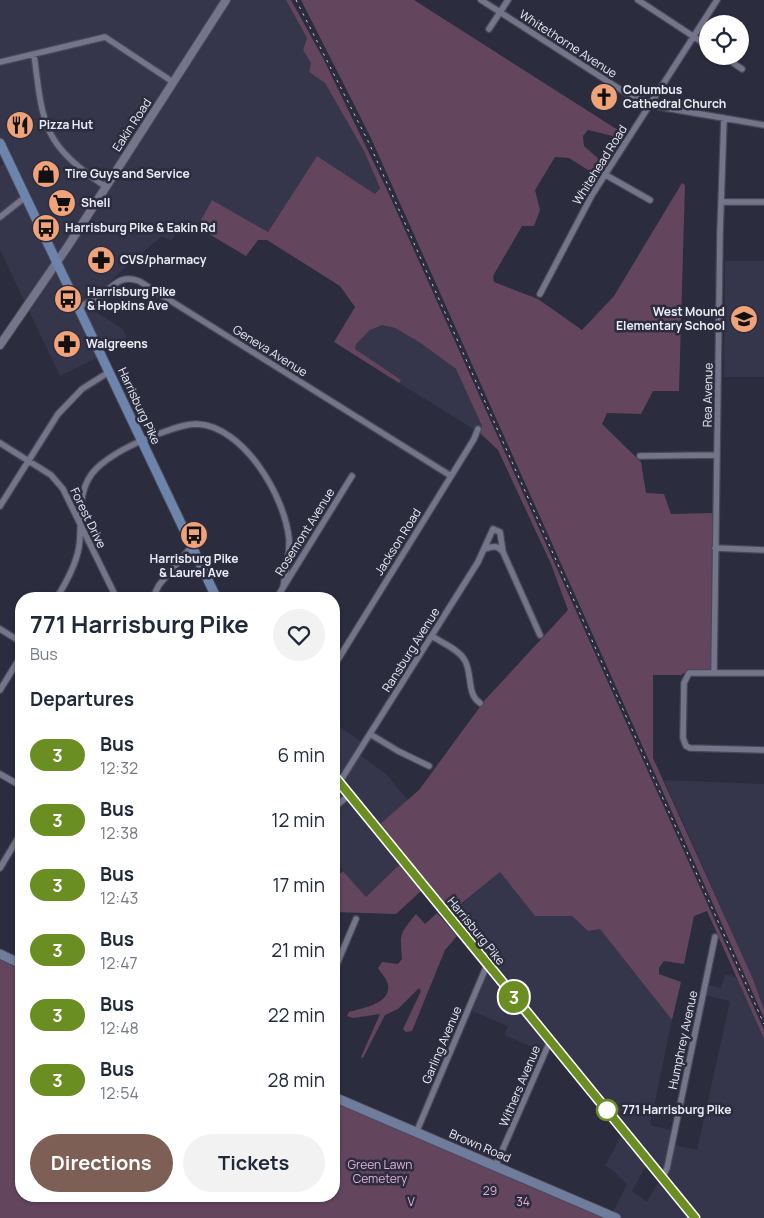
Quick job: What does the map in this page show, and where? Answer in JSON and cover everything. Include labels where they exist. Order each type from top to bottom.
[{"type":"main road","name":"Harrisburg Pike","points":[[0,143],[24,198],[214,592]]},
{"type":"main road","name":"Harrisburg Pike","points":[[340,785],[695,1218]]},
{"type":"main road","points":[[0,954],[15,961]]},
{"type":"main road","name":"Brown Road","points":[[340,1100],[616,1218]]},
{"type":"street","name":"Eakin Road","points":[[0,345],[56,263],[226,0]]},
{"type":"street","name":"Whitethorne Avenue","points":[[481,0],[626,93],[651,104],[764,125]]},
{"type":"street","points":[[489,29],[508,0]]},
{"type":"street","points":[[638,0],[699,40]]},
{"type":"street","name":"Whitehead Road","points":[[540,294],[578,218],[604,174],[717,0]]},
{"type":"street","points":[[0,62],[105,37],[173,82]]},
{"type":"street","points":[[34,54],[41,110],[53,140],[77,166],[106,186]]},
{"type":"street","points":[[736,65],[742,69]]},
{"type":"street","name":"Rea Avenue","points":[[714,672],[724,118]]},
{"type":"street","points":[[604,174],[650,200]]},
{"type":"street","points":[[0,217],[24,198]]},
{"type":"street","points":[[721,202],[764,202]]},
{"type":"street","name":"Geneva Avenue","points":[[78,308],[100,296],[122,279],[130,278],[139,281],[451,476]]},
{"type":"street","points":[[0,506],[28,460],[71,399],[109,372]]},
{"type":"street","points":[[60,592],[69,576],[79,548],[79,523],[83,492],[93,472],[104,462],[141,441],[177,428],[198,424],[229,436],[244,448],[267,479],[286,524],[289,552],[283,587]]},
{"type":"street","name":"Jackson Road","points":[[340,656],[478,429]]},
{"type":"street","name":"Forest Drive","points":[[0,443],[57,480],[114,592]]},
{"type":"street","points":[[640,456],[717,455]]},
{"type":"street","name":"Rosemont Avenue","points":[[280,592],[352,476]]},
{"type":"street","name":"Ransburg Avenue","points":[[340,775],[370,734],[432,636],[485,549],[490,531],[496,529],[500,532],[503,552]]},
{"type":"street","points":[[156,592],[159,585],[192,546]]},
{"type":"street","points":[[485,549],[492,546],[498,547],[503,552],[540,635]]},
{"type":"street","points":[[715,548],[764,550]]},
{"type":"street","points":[[0,629],[15,638]]},
{"type":"street","points":[[432,636],[463,657],[468,667],[471,689],[480,703]]},
{"type":"street","points":[[0,690],[15,666]]},
{"type":"street","points":[[764,673],[694,672],[686,676],[683,738],[688,748],[764,750]]},
{"type":"street","points":[[370,734],[398,751],[429,766]]},
{"type":"street","points":[[0,774],[15,783]]},
{"type":"street","points":[[340,803],[349,795]]},
{"type":"street","points":[[0,868],[15,843]]},
{"type":"street","points":[[340,956],[356,919]]},
{"type":"street","name":"Humphrey Avenue","points":[[663,1177],[667,1168],[714,937]]},
{"type":"street","name":"Garling Avenue","points":[[416,1133],[487,965]]},
{"type":"street","name":"Withers Avenue","points":[[495,1167],[550,1040]]},
{"type":"shaded area","points":[[0,0],[286,0],[307,38],[303,50],[311,63],[309,72],[325,83],[364,151],[380,188],[375,194],[317,156],[268,232],[212,200],[197,227],[185,220],[171,241],[162,236],[117,275],[88,307],[123,329],[127,338],[100,350],[103,355],[60,376],[0,250],[0,166],[3,164],[0,157]]},
{"type":"shaded area","name":"West Mound Elementary School","points":[[725,261],[764,261],[764,377],[724,377]]},
{"type":"shaded area","points":[[382,325],[395,328],[419,342],[456,369],[482,426],[480,433],[399,383],[401,381],[355,349],[355,344],[370,330]]},
{"type":"shaded area","points":[[340,727],[366,745],[360,755],[386,774],[408,800],[379,825],[406,858],[366,897],[340,867]]},
{"type":"shaded area","points":[[664,780],[764,784],[764,1010],[753,979]]},
{"type":"shaded area","points":[[500,872],[535,916],[572,916],[588,931],[600,929],[672,1020],[650,1125],[675,1131],[673,1145],[697,1150],[730,1001],[704,995],[706,984],[721,988],[725,974],[736,977],[764,1039],[764,1218],[610,1218],[627,1184],[614,1171],[605,1166],[624,1130],[551,1041],[545,1053],[505,1035],[508,1026],[467,1009],[484,969],[443,920]],"holes":[[[649,1161],[662,1176],[647,1202],[632,1191]]]},
{"type":"green space","points":[[286,0],[291,0],[323,58],[387,190],[764,1030],[764,1039],[707,911],[694,916],[684,964],[664,961],[659,968],[659,974],[681,982],[672,1020],[600,929],[588,931],[572,916],[535,916],[500,872],[451,912],[379,825],[419,790],[485,700],[568,610],[551,564],[498,450],[480,433],[482,426],[456,369],[419,342],[395,328],[382,325],[370,330],[356,344],[355,349],[401,380],[399,383],[334,342],[355,307],[340,286],[267,240],[258,240],[246,256],[197,227],[212,200],[268,232],[317,156],[375,194],[380,188],[364,151],[325,83],[309,72],[311,63],[303,50],[307,38]]},
{"type":"green space","points":[[301,0],[414,0],[621,132],[617,137],[588,130],[583,136],[584,146],[601,161],[600,170],[596,175],[569,158],[555,157],[535,190],[540,210],[534,226],[522,226],[493,276],[494,282],[538,299],[582,330],[614,296],[682,183],[685,185],[679,391],[653,391],[641,414],[607,413],[602,424],[641,462],[646,493],[664,494],[671,514],[714,513],[711,669],[691,669],[681,675],[653,675],[653,758],[753,979],[764,1010],[764,1018],[370,136]]},
{"type":"green space","points":[[399,865],[421,891],[396,914],[340,912],[340,874],[343,871],[366,897]]},
{"type":"green space","points":[[437,913],[457,936],[445,950],[412,1031],[406,1032],[403,1029],[421,991],[419,988],[398,1009],[385,1015],[363,1058],[361,1057],[380,1014],[353,1018],[347,1016],[349,1012],[368,1007],[385,997],[388,985],[378,968],[382,962],[398,964],[402,959],[402,935],[406,926],[416,914],[425,924]]},
{"type":"green space","name":"Green Lawn Cemetery","points":[[0,958],[15,964],[15,1202],[340,1202],[340,1104],[607,1218],[0,1218]]},
{"type":"railway","points":[[296,0],[369,143],[764,1024]]},
{"type":"bus line","name":"3","points":[[340,783],[695,1218]]},
{"type":"place","name":"Columbus Cathedral Church","points":[[604,97]]},
{"type":"place","name":"Pizza Hut","points":[[20,125]]},
{"type":"place","name":"Tire Guys and Service","points":[[46,174]]},
{"type":"place","name":"Shell","points":[[62,203]]},
{"type":"place","name":"Harrisburg Pike & Eakin Rd","points":[[46,228]]},
{"type":"place","name":"CVS/pharmacy","points":[[101,260]]},
{"type":"place","name":"Harrisburg Pike & Hopkins Ave","points":[[68,299]]},
{"type":"place","name":"West Mound Elementary School","points":[[744,319]]},
{"type":"place","name":"Walgreens","points":[[67,344]]},
{"type":"place","name":"Harrisburg Pike & Laurel Ave","points":[[194,535]]},
{"type":"place","name":"771 Harrisburg Pike","points":[[607,1110]]},
{"type":"park label","name":"29","points":[[490,1191]]},
{"type":"park label","name":"V","points":[[411,1202]]},
{"type":"park label","name":"34","points":[[523,1202]]}]
